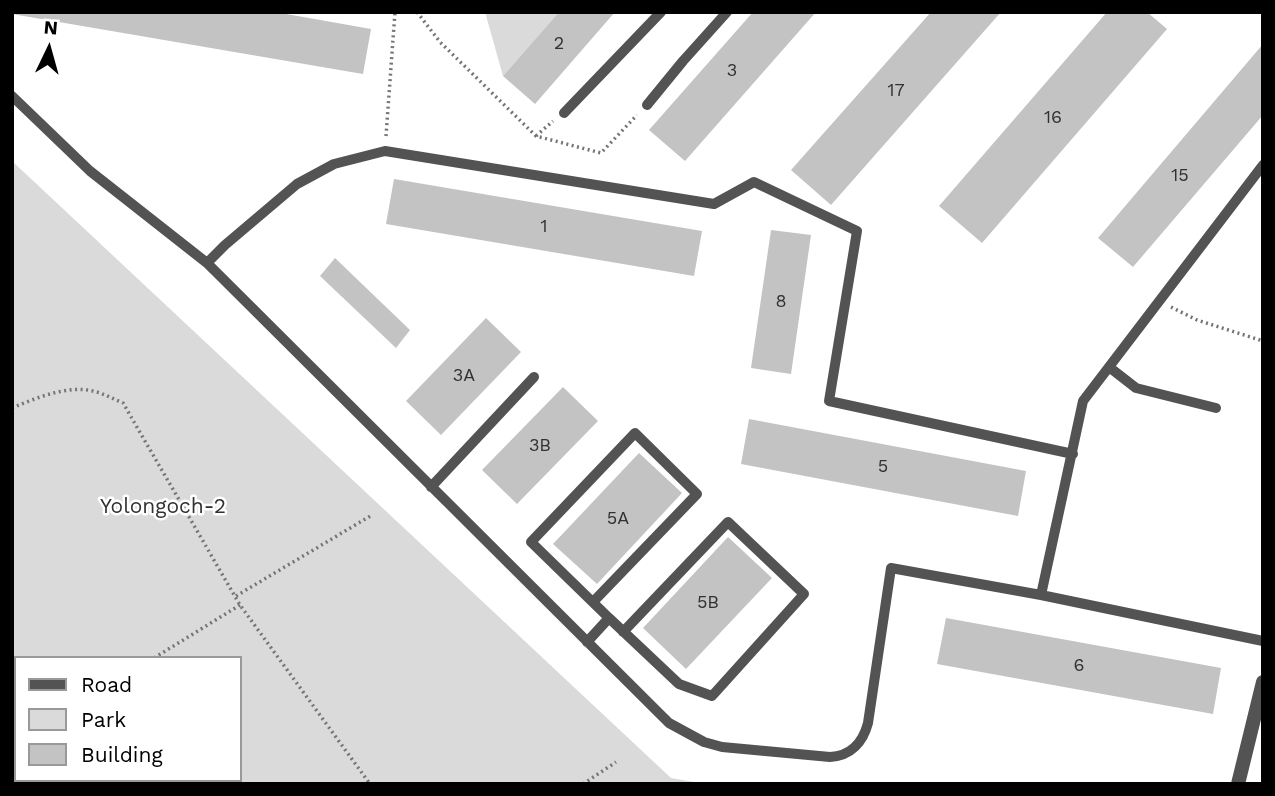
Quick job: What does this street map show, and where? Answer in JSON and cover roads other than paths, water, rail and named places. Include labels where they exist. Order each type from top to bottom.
[{"type":"street","points":[[1238,784],[1260,705],[1263,682]]},
{"type":"lane","points":[[564,113],[661,12]]},
{"type":"lane","points":[[648,105],[727,12]]},
{"type":"lane","points":[[12,96],[90,171],[207,263],[669,723],[704,742],[740,750],[838,757],[852,751],[862,740],[868,723],[891,568],[1041,595],[1263,641]]},
{"type":"lane","points":[[207,263],[296,184],[334,164],[385,151],[714,204],[754,182],[856,231],[829,401],[1073,454]]},
{"type":"lane","points":[[1041,595],[1083,401],[1263,165]]},
{"type":"lane","points":[[1109,367],[1136,388],[1216,408]]},
{"type":"lane","points":[[430,487],[534,377]]},
{"type":"lane","points":[[593,602],[697,494],[635,433],[531,542],[623,632],[679,684],[712,696],[804,594],[728,522],[623,632]]},
{"type":"lane","points":[[587,642],[610,618]]},
{"type":"park label","name":"Yolongoch-2","points":[[163,507]]}]
